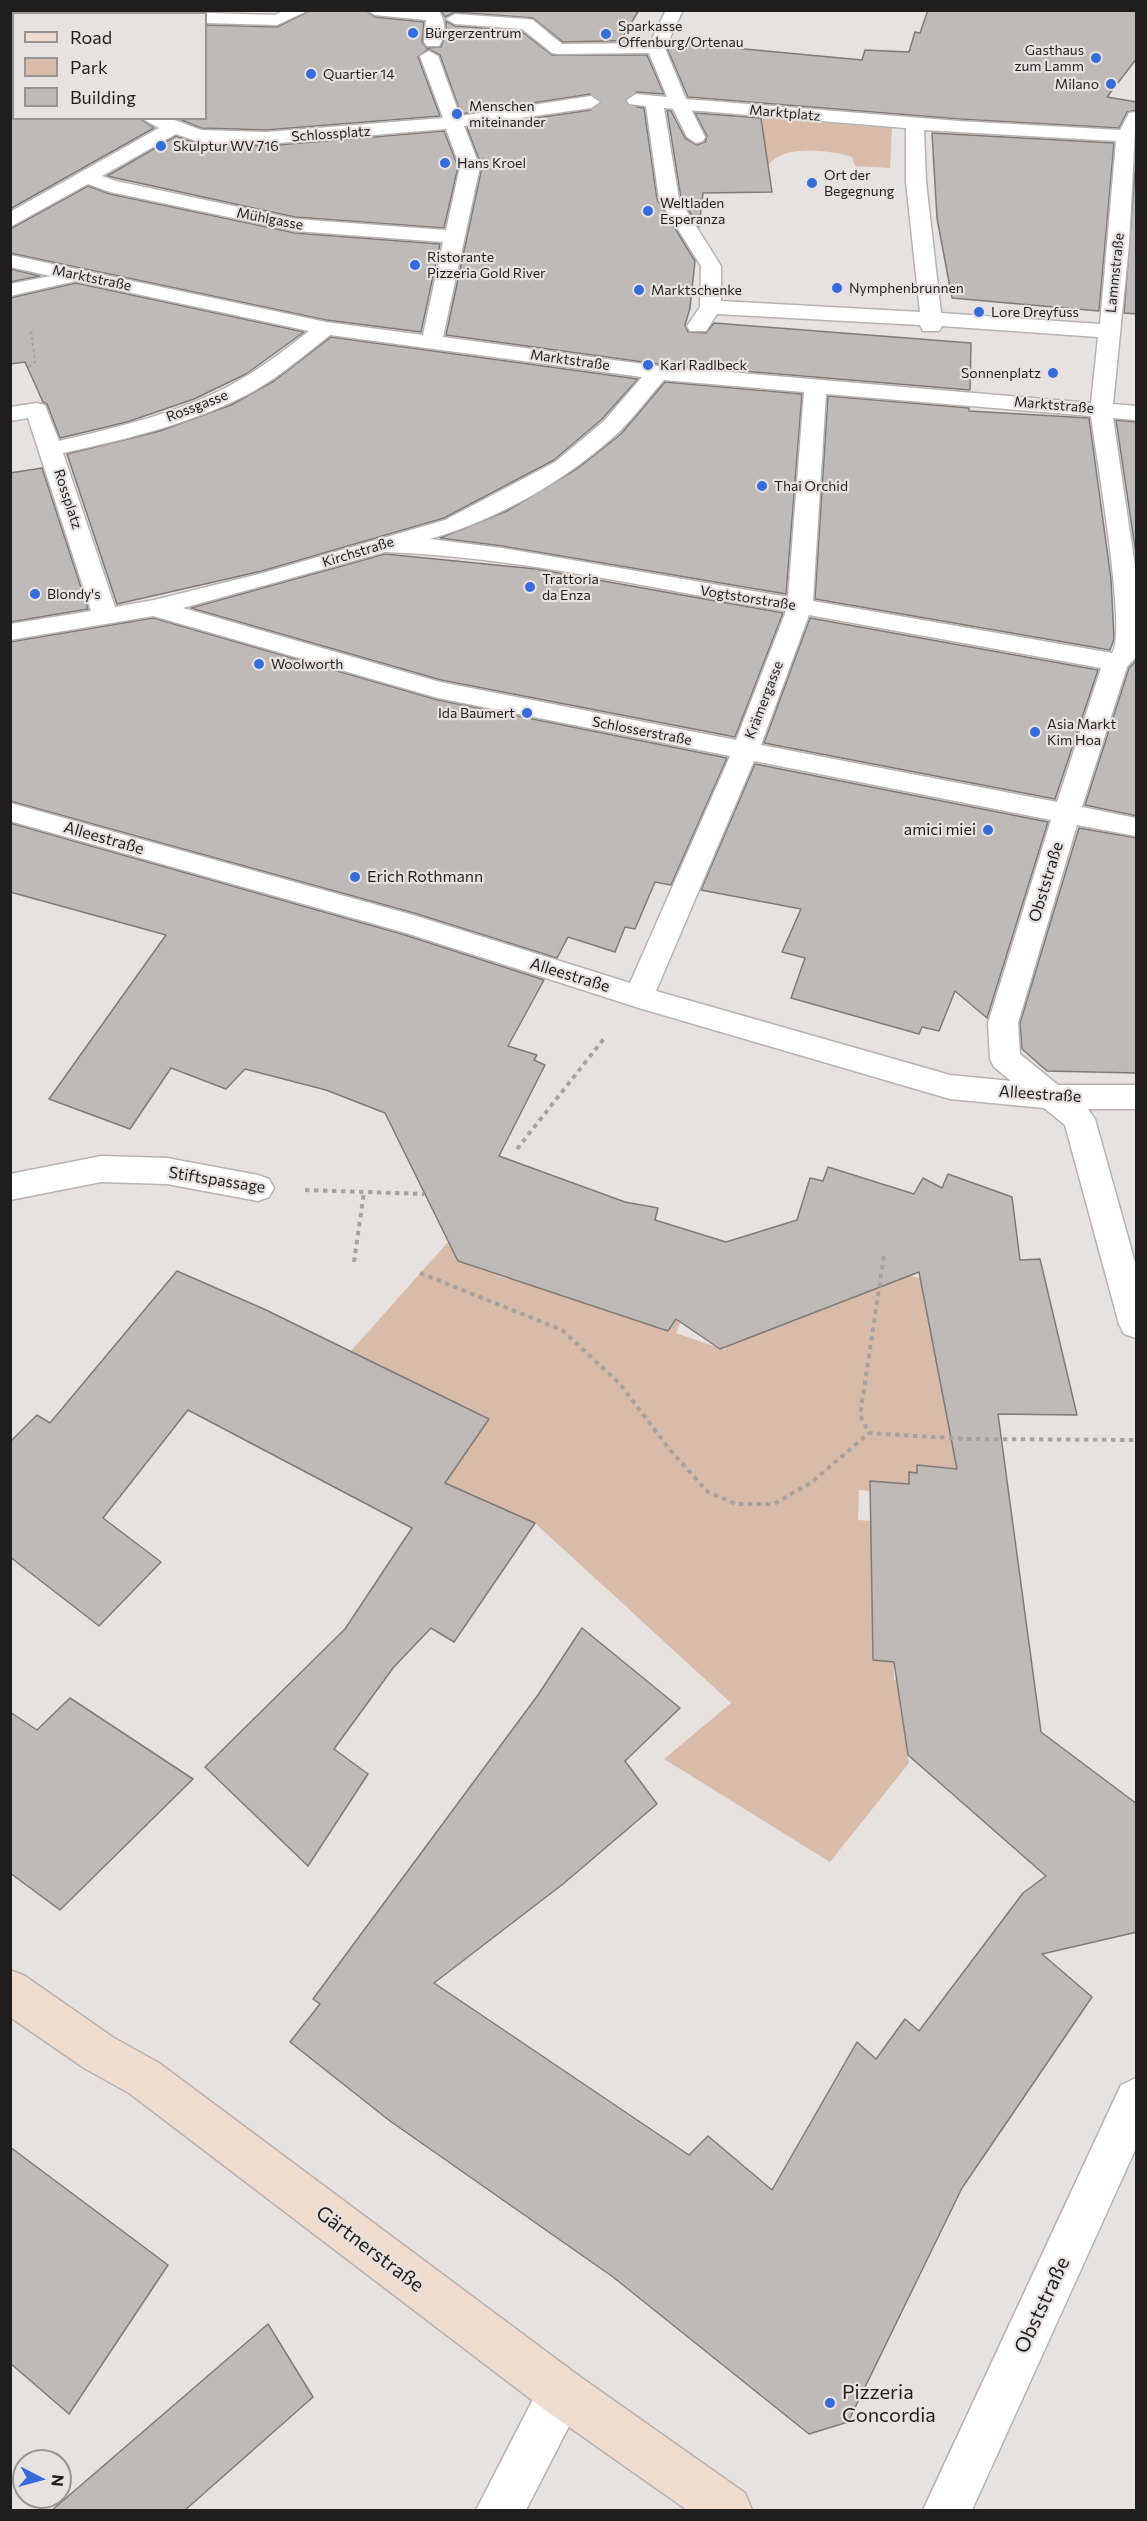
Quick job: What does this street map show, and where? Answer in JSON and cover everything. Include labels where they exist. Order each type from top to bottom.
[{"type":"street","points":[[207,18],[277,20],[301,10]]},
{"type":"street","points":[[375,10],[433,15],[436,23],[431,49],[470,167],[432,341]]},
{"type":"street","points":[[675,10],[656,48],[679,104],[696,137]]},
{"type":"street","points":[[455,18],[528,24],[558,49],[656,48]]},
{"type":"street","name":"Marktplatz","points":[[711,307],[711,266],[669,199],[645,100],[915,124],[1126,136]]},
{"type":"street","name":"Schlossplatz","points":[[155,120],[218,138],[266,138],[454,123],[591,102]]},
{"type":"street","name":"Lammstraße","points":[[1101,409],[1119,244],[1126,136],[1137,117]]},
{"type":"street","points":[[915,124],[916,182],[931,323]]},
{"type":"street","points":[[13,261],[19,240],[17,217],[174,127]]},
{"type":"street","name":"Mühlgasse","points":[[88,177],[111,186],[295,225],[456,237]]},
{"type":"street","name":"Marktstraße","points":[[13,261],[326,328],[658,373],[1137,413]]},
{"type":"street","points":[[21,289],[84,276]]},
{"type":"street","points":[[698,326],[711,307],[931,323],[1108,331]]},
{"type":"street","name":"Rossgasse","points":[[51,449],[142,427],[232,393],[268,371],[326,328]]},
{"type":"street","name":"Kirchstraße","points":[[10,632],[105,614],[154,608],[272,578],[378,545],[453,525],[540,481],[563,466],[612,426],[658,373]]},
{"type":"street","name":"Krämergasse","points":[[639,997],[745,751],[800,606],[816,385]]},
{"type":"street","name":"Obststraße","points":[[1101,409],[1130,606],[1130,641],[1126,654],[1116,664],[1066,814],[1004,1023],[1005,1059],[1079,1119],[1137,1324]]},
{"type":"street","name":"Rossplatz","points":[[10,414],[37,410],[105,614]]},
{"type":"street","name":"Vogtstorstraße","points":[[378,545],[443,547],[502,555],[1100,658],[1116,664]]},
{"type":"street","name":"Schlosserstraße","points":[[154,608],[438,690],[1137,827]]},
{"type":"street","name":"Alleestraße","points":[[10,812],[413,926],[639,997],[950,1087],[1052,1097],[1137,1097]]},
{"type":"street","name":"Stiftspassage","points":[[10,1186],[101,1168],[167,1171],[258,1188]]},
{"type":"street","name":"Gärtnerstraße","points":[[10,1991],[99,2053],[144,2078],[562,2393],[728,2511]]},
{"type":"street","name":"Obststraße","points":[[947,2511],[1137,2100]]},
{"type":"street","points":[[500,2511],[562,2393]]},
{"type":"path","points":[[21,289],[35,362],[24,371]]},
{"type":"path","points":[[517,1149],[639,997]]},
{"type":"path","name":"Stiftspassage","points":[[258,1188],[424,1194]]},
{"type":"path","points":[[354,1262],[364,1192]]},
{"type":"path","points":[[869,1433],[860,1415],[884,1256]]},
{"type":"path","points":[[420,1273],[562,1330],[620,1384],[670,1450],[708,1492],[736,1504],[774,1504],[812,1482],[869,1433],[967,1439],[1137,1440]]},
{"type":"green space","points":[[740,116],[892,128],[890,168],[855,166],[852,157],[819,151],[784,154],[768,166],[718,126]]},
{"type":"green space","points":[[448,1242],[463,1248],[457,1261],[507,1279],[513,1267],[526,1284],[652,1325],[659,1313],[681,1321],[676,1333],[725,1350],[731,1336],[744,1340],[856,1297],[876,1253],[889,1271],[920,1278],[969,1472],[917,1473],[909,1484],[870,1481],[870,1491],[859,1490],[858,1520],[873,1521],[884,1583],[871,1582],[872,1613],[890,1614],[873,1628],[872,1660],[894,1662],[894,1680],[913,1682],[900,1706],[909,1763],[830,1862],[664,1759],[731,1703],[535,1523],[445,1483],[489,1419],[351,1351]]},
{"type":"building","points":[[311,10],[365,10],[375,17],[424,22],[422,42],[427,48],[441,47],[446,33],[446,21],[455,26],[521,31],[552,55],[647,55],[664,94],[636,92],[625,101],[629,106],[644,108],[657,199],[695,261],[690,308],[685,325],[688,332],[706,333],[714,323],[971,343],[970,390],[658,364],[446,335],[482,167],[467,128],[591,110],[602,101],[591,94],[461,114],[440,55],[428,49],[418,57],[440,116],[266,130],[201,128],[182,120],[207,120],[207,25],[277,27]]},
{"type":"building","points":[[441,10],[639,10],[622,38],[649,40],[563,42],[533,18],[455,12],[445,17]]},
{"type":"building","points":[[928,10],[1137,10],[1137,58],[1107,97],[1137,102],[1137,110],[1127,112],[1119,128],[959,119],[688,97],[667,48],[670,42],[862,60],[865,50],[909,52],[915,32],[920,33]]},
{"type":"building","points":[[667,110],[671,111],[685,138],[697,145],[705,142],[707,136],[695,113],[761,118],[772,192],[703,193],[699,227],[681,198]]},
{"type":"building","points":[[10,118],[12,120],[142,120],[154,128],[10,209]]},
{"type":"building","points":[[444,131],[458,167],[444,228],[295,217],[107,176],[176,136],[199,144],[266,146]]},
{"type":"building","points":[[932,133],[1114,143],[1099,311],[952,298],[937,218]]},
{"type":"building","points":[[1137,145],[1137,314],[1124,313]]},
{"type":"building","points":[[88,186],[110,194],[295,233],[440,244],[421,332],[326,320],[10,253],[10,229]]},
{"type":"building","points":[[10,269],[40,276],[10,282]]},
{"type":"building","points":[[76,283],[304,332],[246,374],[194,399],[127,422],[60,438],[47,404],[43,402],[25,362],[10,364],[10,298]]},
{"type":"building","points":[[331,337],[638,379],[602,419],[554,460],[444,518],[262,571],[117,604],[67,454],[160,431],[231,405],[274,381]]},
{"type":"building","points":[[665,382],[802,394],[786,594],[502,546],[440,538],[507,511],[578,468],[621,434]]},
{"type":"building","points":[[828,396],[969,408],[969,411],[1089,418],[1111,579],[1114,639],[1110,650],[815,599]]},
{"type":"building","points":[[1116,420],[1137,422],[1137,561]]},
{"type":"building","points":[[42,468],[88,609],[10,622],[10,473]]},
{"type":"building","points":[[385,554],[536,569],[783,613],[735,737],[441,680],[191,608]]},
{"type":"building","points":[[153,618],[438,700],[727,758],[671,885],[655,882],[635,929],[625,927],[615,952],[568,937],[557,958],[414,913],[10,801],[10,642]]},
{"type":"building","points":[[810,618],[1098,670],[1055,799],[764,743]]},
{"type":"building","points":[[1137,660],[1137,816],[1085,805],[1129,668]]},
{"type":"building","points":[[755,764],[1048,822],[987,1018],[955,991],[939,1031],[922,1027],[919,1034],[791,998],[805,958],[782,952],[801,909],[701,890]]},
{"type":"building","points":[[10,823],[405,935],[544,980],[508,1046],[537,1055],[534,1060],[545,1065],[499,1156],[625,1202],[658,1208],[655,1220],[726,1242],[797,1220],[810,1178],[823,1181],[828,1167],[914,1194],[923,1178],[942,1188],[948,1174],[1012,1197],[1020,1260],[1040,1259],[1077,1415],[998,1414],[1041,1732],[1137,1804],[1137,1932],[1042,1954],[1092,1997],[962,2188],[848,2422],[809,2434],[613,2277],[390,2121],[290,2042],[320,2004],[313,1999],[538,1695],[582,1628],[680,1708],[625,1761],[657,1804],[563,1884],[434,1983],[689,2155],[708,2136],[772,2190],[857,2042],[876,2059],[905,2019],[919,2031],[1023,1893],[1046,1876],[908,1755],[894,1662],[873,1660],[870,1481],[909,1484],[909,1472],[917,1473],[917,1465],[957,1469],[919,1272],[720,1349],[676,1319],[668,1331],[458,1261],[385,1113],[326,1090],[245,1069],[226,1089],[171,1068],[130,1129],[49,1099],[166,935],[10,892]]},
{"type":"building","points":[[1079,828],[1137,838],[1137,1073],[1047,1071],[1022,1049],[1020,1023]]},
{"type":"building","points":[[177,1271],[266,1310],[489,1419],[445,1483],[535,1523],[454,1642],[431,1628],[393,1668],[334,1749],[368,1774],[308,1866],[205,1767],[345,1629],[412,1528],[188,1410],[103,1518],[161,1562],[99,1626],[10,1557],[10,1442],[37,1415],[50,1423]]},
{"type":"building","points":[[70,1698],[193,1779],[60,1910],[10,1873],[10,1712],[37,1730]]},
{"type":"building","points":[[10,2147],[168,2265],[69,2414],[10,2363]]},
{"type":"building","points":[[268,2324],[313,2397],[184,2511],[51,2511],[72,2509],[72,2493]]},
{"type":"tunnel","points":[[591,102],[636,100]]},
{"type":"place","name":"Bürgerzentrum","points":[[413,33]]},
{"type":"place","name":"Sparkasse Offenburg/Ortenau","points":[[606,34]]},
{"type":"place","name":"Gasthaus zum Lamm","points":[[1096,58]]},
{"type":"place","name":"Quartier 14","points":[[311,74]]},
{"type":"place","name":"Milano","points":[[1111,84]]},
{"type":"place","name":"Menschen miteinander","points":[[457,114]]},
{"type":"place","name":"Skulptur WV 716","points":[[161,146]]},
{"type":"place","name":"Hans Kroel","points":[[445,163]]},
{"type":"place","name":"Ort der Begegnung","points":[[812,183]]},
{"type":"place","name":"Weltladen Esperanza","points":[[648,211]]},
{"type":"place","name":"Ristorante Pizzeria Gold River","points":[[415,265]]},
{"type":"place","name":"Nymphenbrunnen","points":[[837,288]]},
{"type":"place","name":"Marktschenke","points":[[639,290]]},
{"type":"place","name":"Lore Dreyfuss","points":[[979,312]]},
{"type":"place","name":"Karl Radlbeck","points":[[648,365]]},
{"type":"place","name":"Sonnenplatz","points":[[1053,373]]},
{"type":"place","name":"Thai Orchid","points":[[762,486]]},
{"type":"place","name":"Trattoria da Enza","points":[[530,587]]},
{"type":"place","name":"Blondy's","points":[[35,594]]},
{"type":"place","name":"Woolworth","points":[[259,664]]},
{"type":"place","name":"Ida Baumert","points":[[527,713]]},
{"type":"place","name":"Asia Markt Kim Hoa","points":[[1035,732]]},
{"type":"place","name":"amici miei","points":[[988,830]]},
{"type":"place","name":"Erich Rothmann","points":[[355,877]]},
{"type":"place","name":"Pizzeria Concordia","points":[[830,2403]]}]
